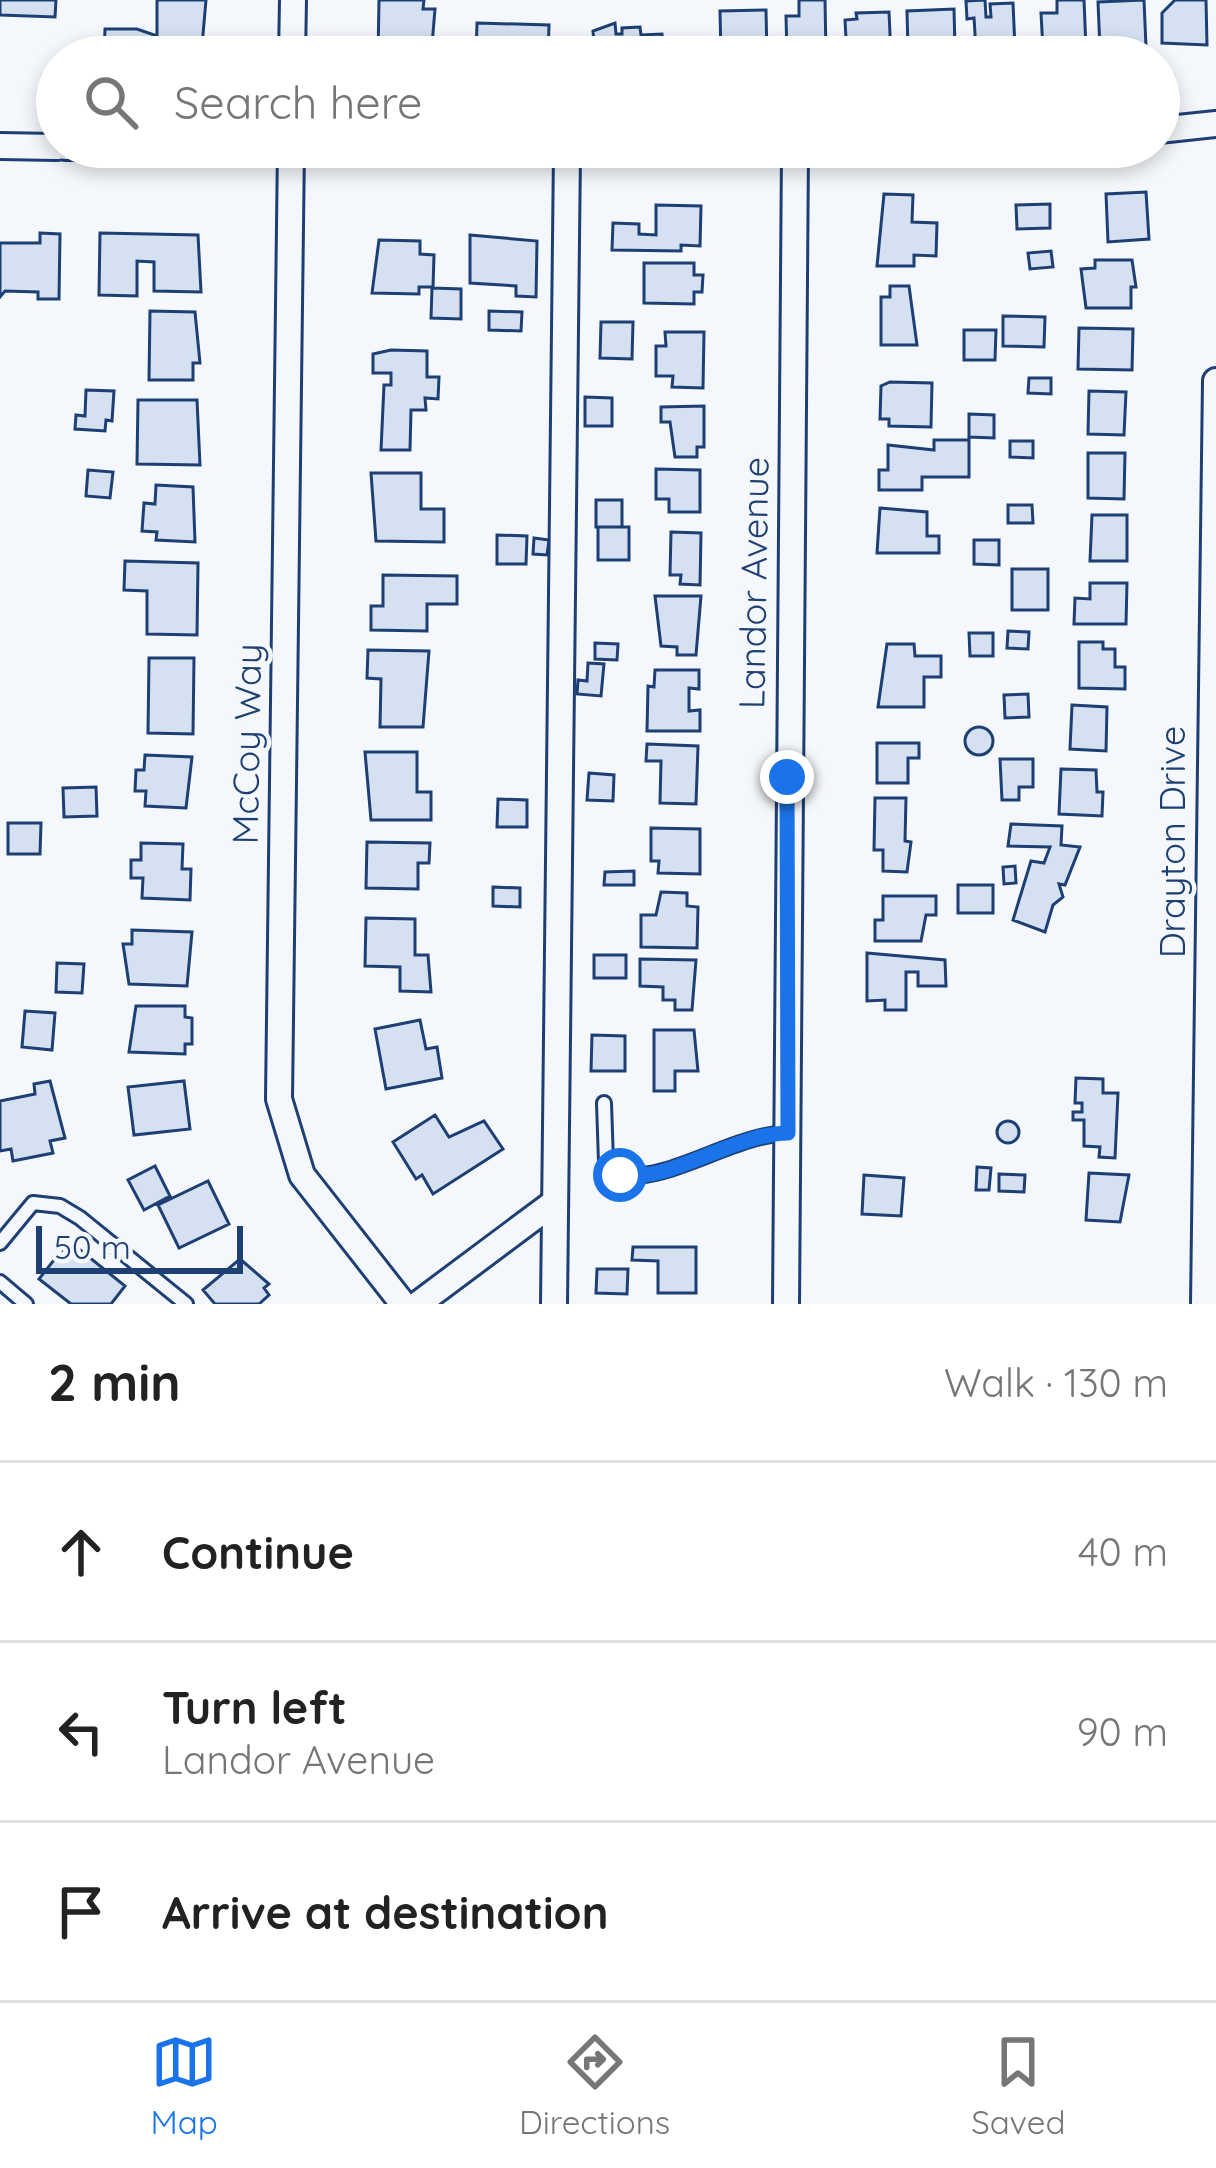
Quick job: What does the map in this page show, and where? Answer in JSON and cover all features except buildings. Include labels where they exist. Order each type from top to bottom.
[{"type":"street","points":[[292,36],[293,0]]},
{"type":"street","points":[[1180,128],[1216,124]]},
{"type":"street","points":[[0,146],[36,147]]},
{"type":"street","name":"McCoy Way","points":[[291,168],[279,1099],[302,1175],[404,1304]]},
{"type":"street","points":[[554,1304],[567,168]]},
{"type":"street","name":"Landor Avenue","points":[[786,1304],[795,168]]},
{"type":"street","name":"Drayton Drive","points":[[1204,1304],[1216,381]]},
{"type":"street","points":[[418,1304],[552,1204]]},
{"type":"lane","points":[[604,1103],[606,1162],[620,1175],[633,1178],[751,1136],[788,1133]]},
{"type":"lane","points":[[0,1244],[33,1203],[60,1206],[186,1304]]},
{"type":"lane","points":[[0,1282],[26,1304]]},
{"type":"route","points":[[620,1175],[650,1174],[751,1136],[788,1133],[787,777]]}]
